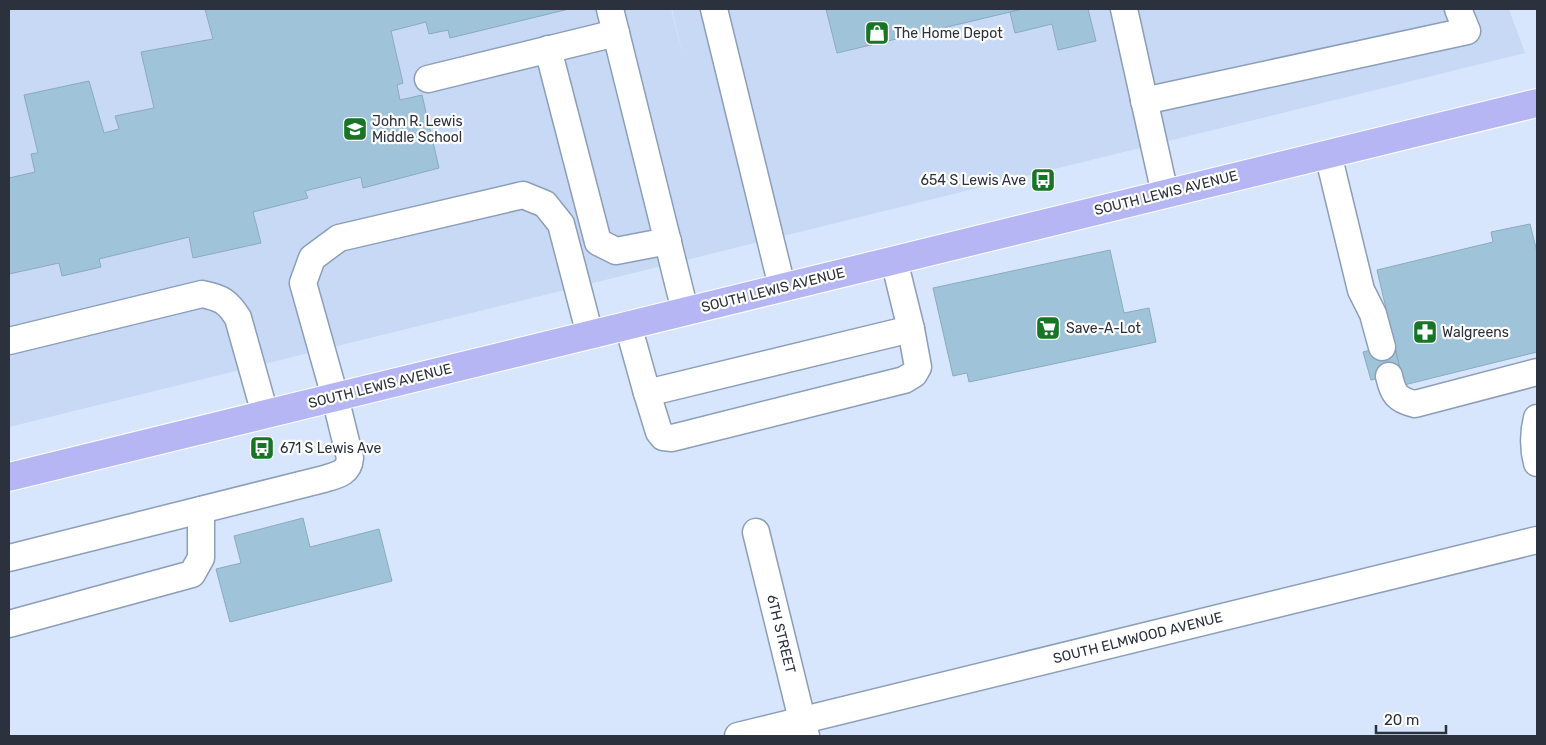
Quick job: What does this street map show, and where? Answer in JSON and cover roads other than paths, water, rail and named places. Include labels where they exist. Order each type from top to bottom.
[{"type":"main road","name":"SOUTH LEWIS AVENUE","points":[[9,477],[1537,103]]},
{"type":"street","points":[[714,9],[782,288]]},
{"type":"street","points":[[1124,9],[1165,194]]},
{"type":"street","points":[[1144,100],[1467,31],[1458,9]]},
{"type":"street","points":[[428,79],[548,49],[613,21],[685,311]]},
{"type":"street","points":[[548,49],[598,242],[616,251],[668,241]]},
{"type":"street","points":[[1328,154],[1361,290],[1373,314],[1382,347]]},
{"type":"street","points":[[9,558],[324,479],[345,472],[349,466],[350,458],[303,283],[312,258],[339,238],[523,195],[531,198],[545,204],[561,224],[590,335]]},
{"type":"street","points":[[628,325],[659,432],[663,437],[672,438],[904,380],[914,374],[918,367],[894,260]]},
{"type":"street","points":[[9,342],[202,294],[216,297],[229,305],[238,318],[265,414]]},
{"type":"street","points":[[647,393],[911,329]]},
{"type":"street","points":[[1389,376],[1397,397],[1405,402],[1415,404],[1537,372]]},
{"type":"street","points":[[1537,418],[1534,432],[1537,463]]},
{"type":"street","points":[[9,624],[192,574],[201,558],[201,510]]},
{"type":"street","name":"6TH STREET","points":[[756,532],[804,728]]},
{"type":"street","name":"SOUTH ELMWOOD AVENUE","points":[[738,736],[804,728],[1537,540]]},
{"type":"place","name":"The Home Depot","points":[[877,33]]},
{"type":"place","name":"John R. Lewis Middle School","points":[[355,129]]},
{"type":"place","name":"654 S Lewis Ave","points":[[1043,180]]},
{"type":"place","name":"Save-A-Lot","points":[[1048,328]]},
{"type":"place","name":"Walgreens","points":[[1425,332]]},
{"type":"place","name":"671 S Lewis Ave","points":[[262,448]]}]
